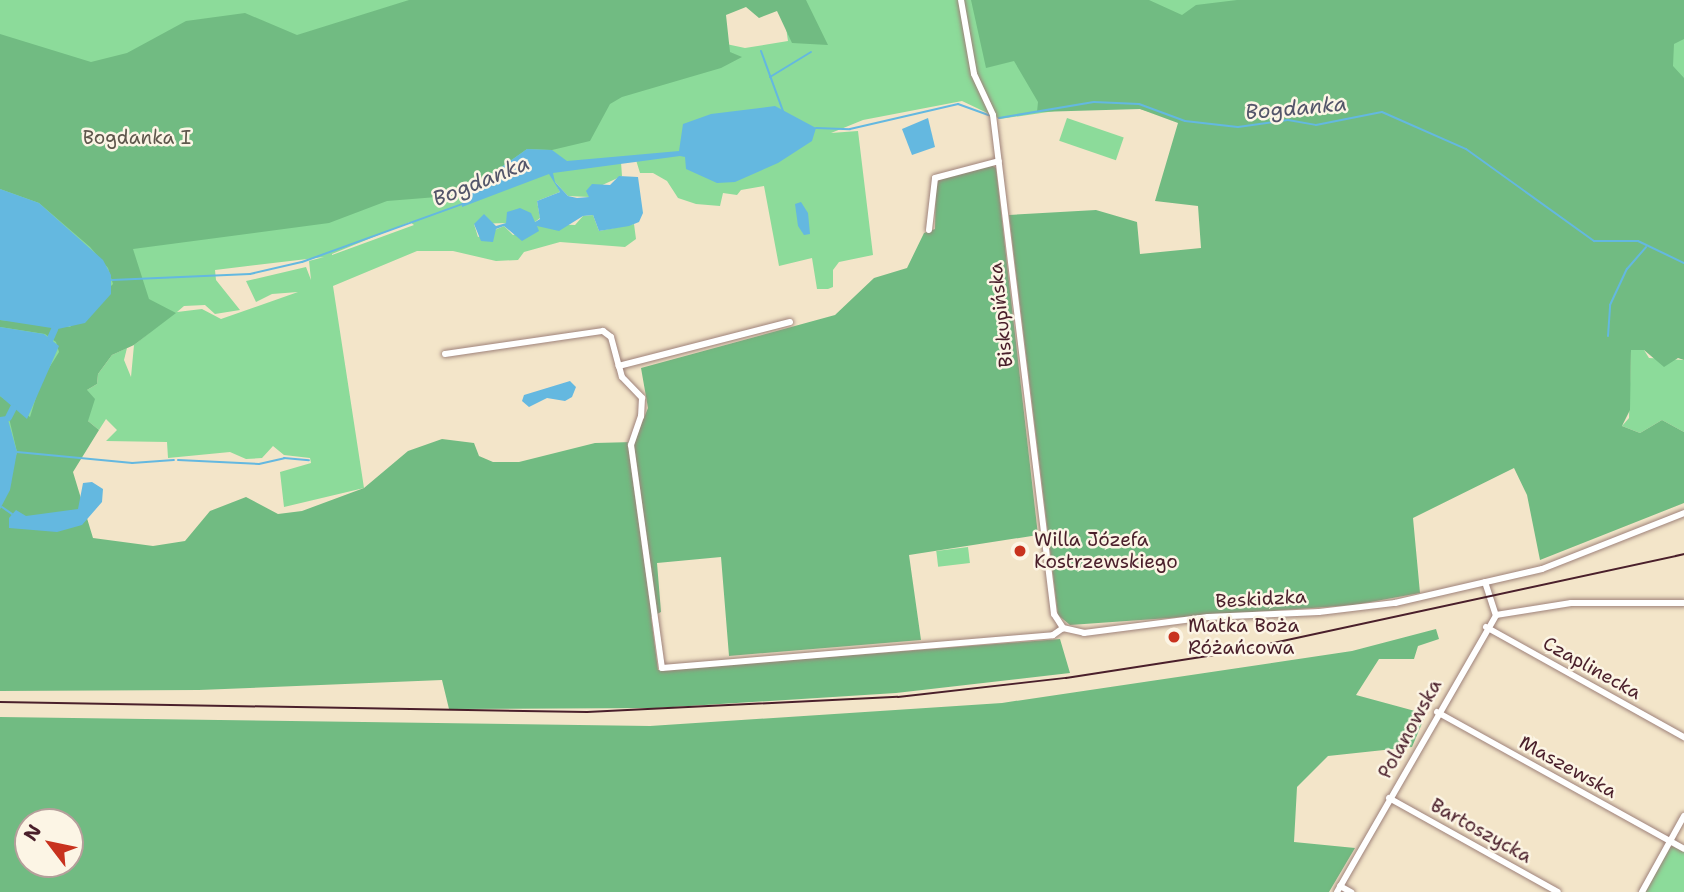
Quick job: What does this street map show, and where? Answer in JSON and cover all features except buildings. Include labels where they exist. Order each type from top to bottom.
[{"type":"street","name":"Biskupińska","points":[[961,0],[974,74],[993,115],[1054,614],[1063,628]]},
{"type":"street","points":[[929,230],[935,178],[999,161]]},
{"type":"street","points":[[445,354],[603,331],[611,337],[618,366],[790,322]]},
{"type":"street","name":"Beskidzka","points":[[618,366],[622,377],[642,398],[641,416],[631,445],[662,668],[1052,635],[1063,628],[1084,634],[1208,617],[1340,610],[1542,569],[1684,513]]},
{"type":"street","points":[[1485,582],[1496,615],[1571,603],[1684,603]]},
{"type":"street","name":"Polanowska","points":[[1339,889],[1437,712],[1486,627],[1496,615]]},
{"type":"street","name":"Czaplinecka","points":[[1486,627],[1684,737]]},
{"type":"street","name":"Maszewska","points":[[1437,712],[1684,849]]},
{"type":"street","name":"Bartoszycka","points":[[1389,798],[1558,892]]},
{"type":"street","points":[[1642,892],[1684,816]]},
{"type":"street","points":[[1339,889],[1351,892]]},
{"type":"green space","name":"Bogdanka I","points":[[0,0],[702,0],[712,41],[745,48],[788,41],[782,0],[1684,0],[1684,267],[1140,109],[1075,108],[1000,119],[962,101],[863,120],[831,133],[858,131],[873,255],[839,262],[833,270],[833,287],[828,289],[817,289],[812,258],[779,266],[764,186],[741,190],[737,195],[723,193],[720,206],[696,204],[678,198],[667,181],[653,173],[640,173],[636,160],[621,162],[622,176],[598,187],[589,197],[568,196],[555,182],[560,192],[537,201],[540,218],[535,222],[507,212],[507,223],[474,224],[478,237],[504,226],[513,235],[543,224],[575,225],[583,216],[593,215],[599,231],[634,224],[636,239],[625,247],[560,242],[524,252],[518,260],[496,261],[453,251],[417,251],[333,286],[364,488],[284,507],[280,472],[311,463],[310,458],[284,455],[273,446],[262,458],[246,459],[230,452],[168,458],[167,442],[106,441],[117,430],[106,419],[99,430],[88,421],[87,390],[97,384],[98,374],[112,355],[127,348],[124,360],[131,377],[134,345],[149,333],[130,276],[22,499],[0,509]],"holes":[[[410,222],[414,225],[332,255],[332,254]],[[324,257],[309,261],[311,280],[306,267],[246,281],[256,302],[272,294],[298,292],[221,319],[202,309],[177,312],[184,306],[205,305],[215,314],[240,310],[216,280],[215,270]]]},
{"type":"green space","points":[[409,0],[806,0],[828,45],[792,43],[777,11],[759,18],[746,7],[726,15],[730,52],[742,57],[721,68],[622,97],[610,104],[590,141],[552,150],[527,149],[462,195],[387,201],[329,223],[133,249],[149,299],[176,313],[134,345],[112,355],[98,374],[97,384],[87,390],[95,399],[88,421],[99,430],[73,472],[93,538],[153,546],[185,541],[210,511],[246,497],[278,514],[302,511],[364,488],[408,451],[442,439],[474,443],[479,456],[493,462],[519,462],[595,443],[634,442],[648,408],[641,368],[835,315],[874,278],[907,268],[924,233],[935,229],[936,180],[991,165],[996,168],[1038,535],[909,555],[921,640],[729,656],[721,557],[657,563],[661,612],[651,617],[658,670],[1060,639],[1070,673],[896,693],[657,708],[449,709],[442,680],[199,690],[0,691],[0,509],[17,452],[9,418],[0,417],[0,396],[30,417],[41,381],[59,352],[56,342],[45,334],[0,327],[0,320],[70,327],[113,284],[108,268],[90,247],[39,203],[0,189],[0,34],[91,62],[127,53],[186,21],[245,13],[297,35]]},
{"type":"green space","points":[[971,0],[1149,0],[1182,15],[1196,5],[1237,0],[1684,0],[1684,39],[1674,44],[1673,66],[1684,78],[1684,360],[1678,358],[1664,367],[1644,350],[1631,350],[1630,410],[1622,426],[1640,433],[1662,420],[1684,432],[1684,503],[1540,560],[1527,495],[1514,468],[1413,518],[1420,593],[1354,605],[1070,625],[1058,615],[1009,215],[1096,210],[1137,222],[1140,254],[1201,248],[1198,206],[1155,201],[1178,123],[1140,109],[1037,112],[1038,102],[1014,61],[986,68]]},
{"type":"green space","points":[[1067,118],[1124,138],[1116,160],[1059,141]]},
{"type":"green space","points":[[1631,350],[1644,350],[1649,358],[1684,360],[1684,432],[1662,420],[1640,433],[1622,426],[1629,418]]},
{"type":"green space","points":[[968,547],[970,563],[938,567],[936,551]]},
{"type":"green space","points":[[1436,629],[1439,639],[1418,646],[1414,659],[1379,659],[1356,695],[1426,714],[1412,747],[1328,756],[1297,787],[1294,842],[1355,848],[1329,892],[0,892],[0,717],[650,726],[1002,703],[1352,651]]},
{"type":"green space","points":[[1671,846],[1684,851],[1684,892],[1645,892]]},
{"type":"water","points":[[775,106],[816,128],[812,141],[778,163],[735,182],[717,183],[686,169],[685,157],[680,156],[553,173],[555,182],[568,196],[577,198],[589,197],[586,191],[592,184],[610,185],[619,176],[638,177],[643,213],[639,222],[629,226],[599,231],[593,215],[583,216],[559,231],[537,226],[539,231],[522,241],[504,226],[496,229],[493,242],[481,241],[474,224],[484,214],[496,226],[506,223],[507,212],[520,208],[531,213],[535,222],[540,219],[537,201],[560,192],[549,174],[462,207],[462,195],[527,149],[552,150],[567,161],[679,151],[683,124],[711,114]]},
{"type":"water","points":[[928,118],[935,147],[912,155],[902,129]]},
{"type":"water","points":[[0,189],[39,203],[103,260],[111,275],[111,294],[85,323],[58,329],[0,320]]},
{"type":"water","points":[[801,202],[808,213],[810,234],[804,235],[798,226],[795,204]]},
{"type":"water","points":[[0,327],[44,334],[59,346],[27,419],[0,396]]},
{"type":"water","points":[[570,381],[576,387],[572,397],[565,401],[547,398],[529,407],[522,401],[524,395]]},
{"type":"water","points":[[7,416],[17,452],[10,490],[0,509],[0,417]]},
{"type":"water","points":[[92,482],[103,489],[102,502],[82,525],[57,532],[9,528],[9,518],[16,510],[26,516],[78,509],[83,483]]},
{"type":"waterway","points":[[761,51],[783,111]]},
{"type":"waterway","points":[[770,77],[811,52]]},
{"type":"waterway","name":"Bogdanka","points":[[999,118],[1094,102],[1139,104],[1185,121],[1238,127],[1288,120],[1316,125],[1382,112],[1466,149],[1594,241],[1638,241],[1684,263]]},
{"type":"waterway","name":"Bogdanka","points":[[816,128],[850,129],[958,104],[989,115]]},
{"type":"waterway","name":"Bogdanka","points":[[112,280],[250,274],[302,262],[465,203]]},
{"type":"waterway","points":[[1608,336],[1610,305],[1627,269],[1646,247]]},
{"type":"waterway","points":[[50,338],[54,329]]},
{"type":"waterway","points":[[8,417],[13,407]]},
{"type":"waterway","points":[[17,452],[132,463],[174,460]]},
{"type":"waterway","points":[[178,460],[259,464],[284,458],[309,460]]},
{"type":"waterway","points":[[2,507],[12,514]]},
{"type":"railway","points":[[0,702],[587,712],[898,697],[1066,678],[1227,653],[1684,554]]},
{"type":"place","name":"Willa Józefa Kostrzewskiego","points":[[1020,551]]},
{"type":"place","name":"Matka Boża Różańcowa","points":[[1174,637]]}]
